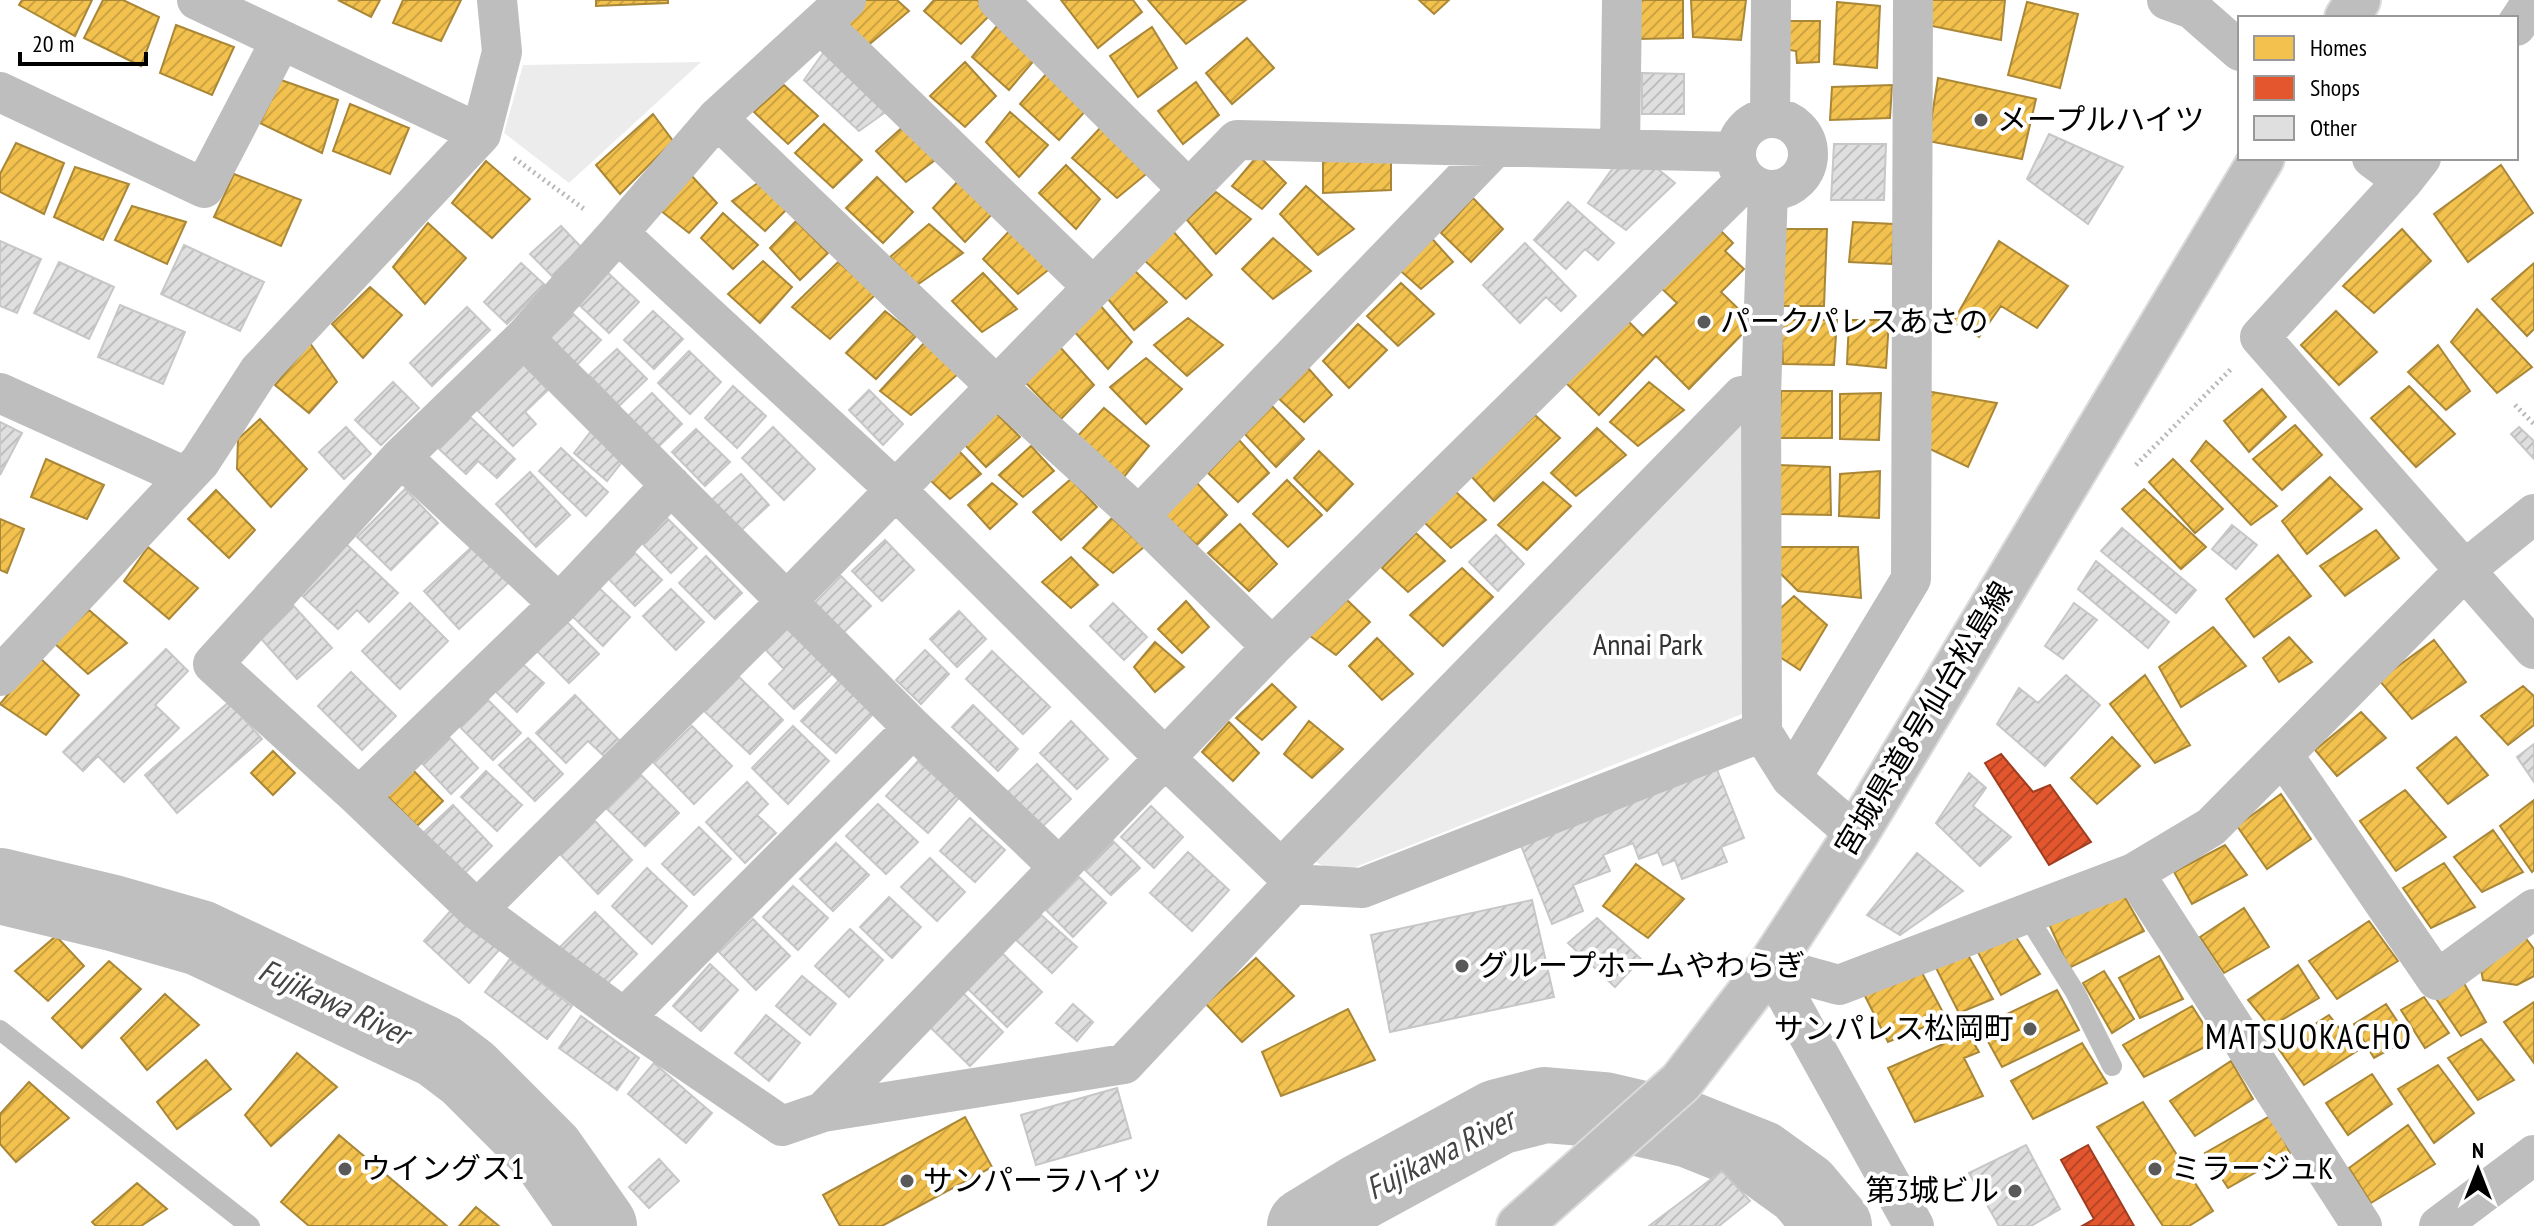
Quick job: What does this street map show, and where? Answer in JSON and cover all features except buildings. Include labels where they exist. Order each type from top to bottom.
[{"type":"main road","name":"宮城県道8号仙台松島線","points":[[1519,1226],[1681,1082],[1770,966],[1856,834],[2261,160]]},
{"type":"street","points":[[197,0],[481,134]]},
{"type":"street","points":[[0,676],[200,462],[259,371],[481,134],[502,52],[497,0]]},
{"type":"street","points":[[998,0],[1189,190]]},
{"type":"street","points":[[1620,150],[1622,0]]},
{"type":"street","points":[[1770,118],[1771,0]]},
{"type":"street","points":[[1791,778],[1911,579],[1913,0]]},
{"type":"street","points":[[2167,0],[2192,9],[2238,49]]},
{"type":"street","points":[[2518,23],[2533,0]]},
{"type":"street","points":[[1093,287],[834,12],[717,118],[524,338],[401,457],[213,664],[477,910],[624,1018],[782,1126],[823,1112],[1124,1064],[1287,876],[1742,396],[1761,394]]},
{"type":"street","points":[[0,92],[204,188],[281,40]]},
{"type":"street","points":[[717,118],[996,386],[1139,516],[1272,647]]},
{"type":"street","points":[[477,910],[786,602],[1237,140],[1620,150],[1750,174],[1780,189],[1791,185],[1806,167],[1807,144],[1802,132],[1782,119],[1770,118],[1758,120],[1741,136],[1750,174],[1761,394],[1762,732],[1791,778],[1856,834]]},
{"type":"street","points":[[1139,516],[1494,148]]},
{"type":"street","points":[[2399,166],[2260,337],[2534,649]]},
{"type":"street","points":[[823,1112],[1272,647],[1750,174]]},
{"type":"street","points":[[618,233],[896,490],[1287,876],[1362,888],[1762,732]]},
{"type":"street","points":[[524,338],[913,728],[1059,867]]},
{"type":"street","points":[[0,393],[186,477]]},
{"type":"street","points":[[401,457],[559,604]]},
{"type":"street","points":[[359,797],[559,604],[671,485]]},
{"type":"street","points":[[1770,966],[1839,985],[2134,873],[2211,827],[2466,569],[2534,514]]},
{"type":"street","points":[[624,1018],[913,728]]},
{"type":"street","points":[[2283,755],[2437,980],[2534,909]]},
{"type":"street","points":[[2134,873],[2362,1226]]},
{"type":"street","points":[[1770,966],[1914,1226]]},
{"type":"street","points":[[2439,1226],[2534,1155]]},
{"type":"lane","points":[[2026,914],[2075,992],[2112,1066]]},
{"type":"lane","points":[[0,1030],[250,1226]]},
{"type":"path","points":[[481,134],[618,233]]},
{"type":"path","points":[[2136,465],[2203,400],[2260,337]]},
{"type":"path","points":[[2515,405],[2534,424]]},
{"type":"green space","points":[[701,62],[569,183],[504,133],[523,65]]},
{"type":"green space","name":"Annai Park","points":[[1735,415],[1745,422],[1747,712],[1338,874],[1307,857]]},
{"type":"waterway","name":"Fujikawa River","points":[[0,886],[200,938],[439,1051],[468,1073],[547,1152],[599,1226]]},
{"type":"waterway","name":"Fujikawa River","points":[[1305,1226],[1362,1191],[1498,1117],[1545,1105],[1604,1110],[1690,1130],[1760,1158],[1803,1189],[1834,1226]]},
{"type":"place","name":"メープルハイツ","points":[[1981,120]]},
{"type":"place","name":"パークパレスあさの","points":[[1704,322]]},
{"type":"place","name":"グループホームやわらぎ","points":[[1462,966]]},
{"type":"place","name":"サンパレス松岡町","points":[[2030,1029]]},
{"type":"place","name":"ウイングス1","points":[[345,1169]]},
{"type":"place","name":"ミラージュK","points":[[2155,1169]]},
{"type":"place","name":"サンパーラハイツ","points":[[907,1181]]},
{"type":"place","name":"第3城ビル","points":[[2015,1191]]},
{"type":"district","name":"MATSUOKACHO","points":[[2309,1037]]}]
